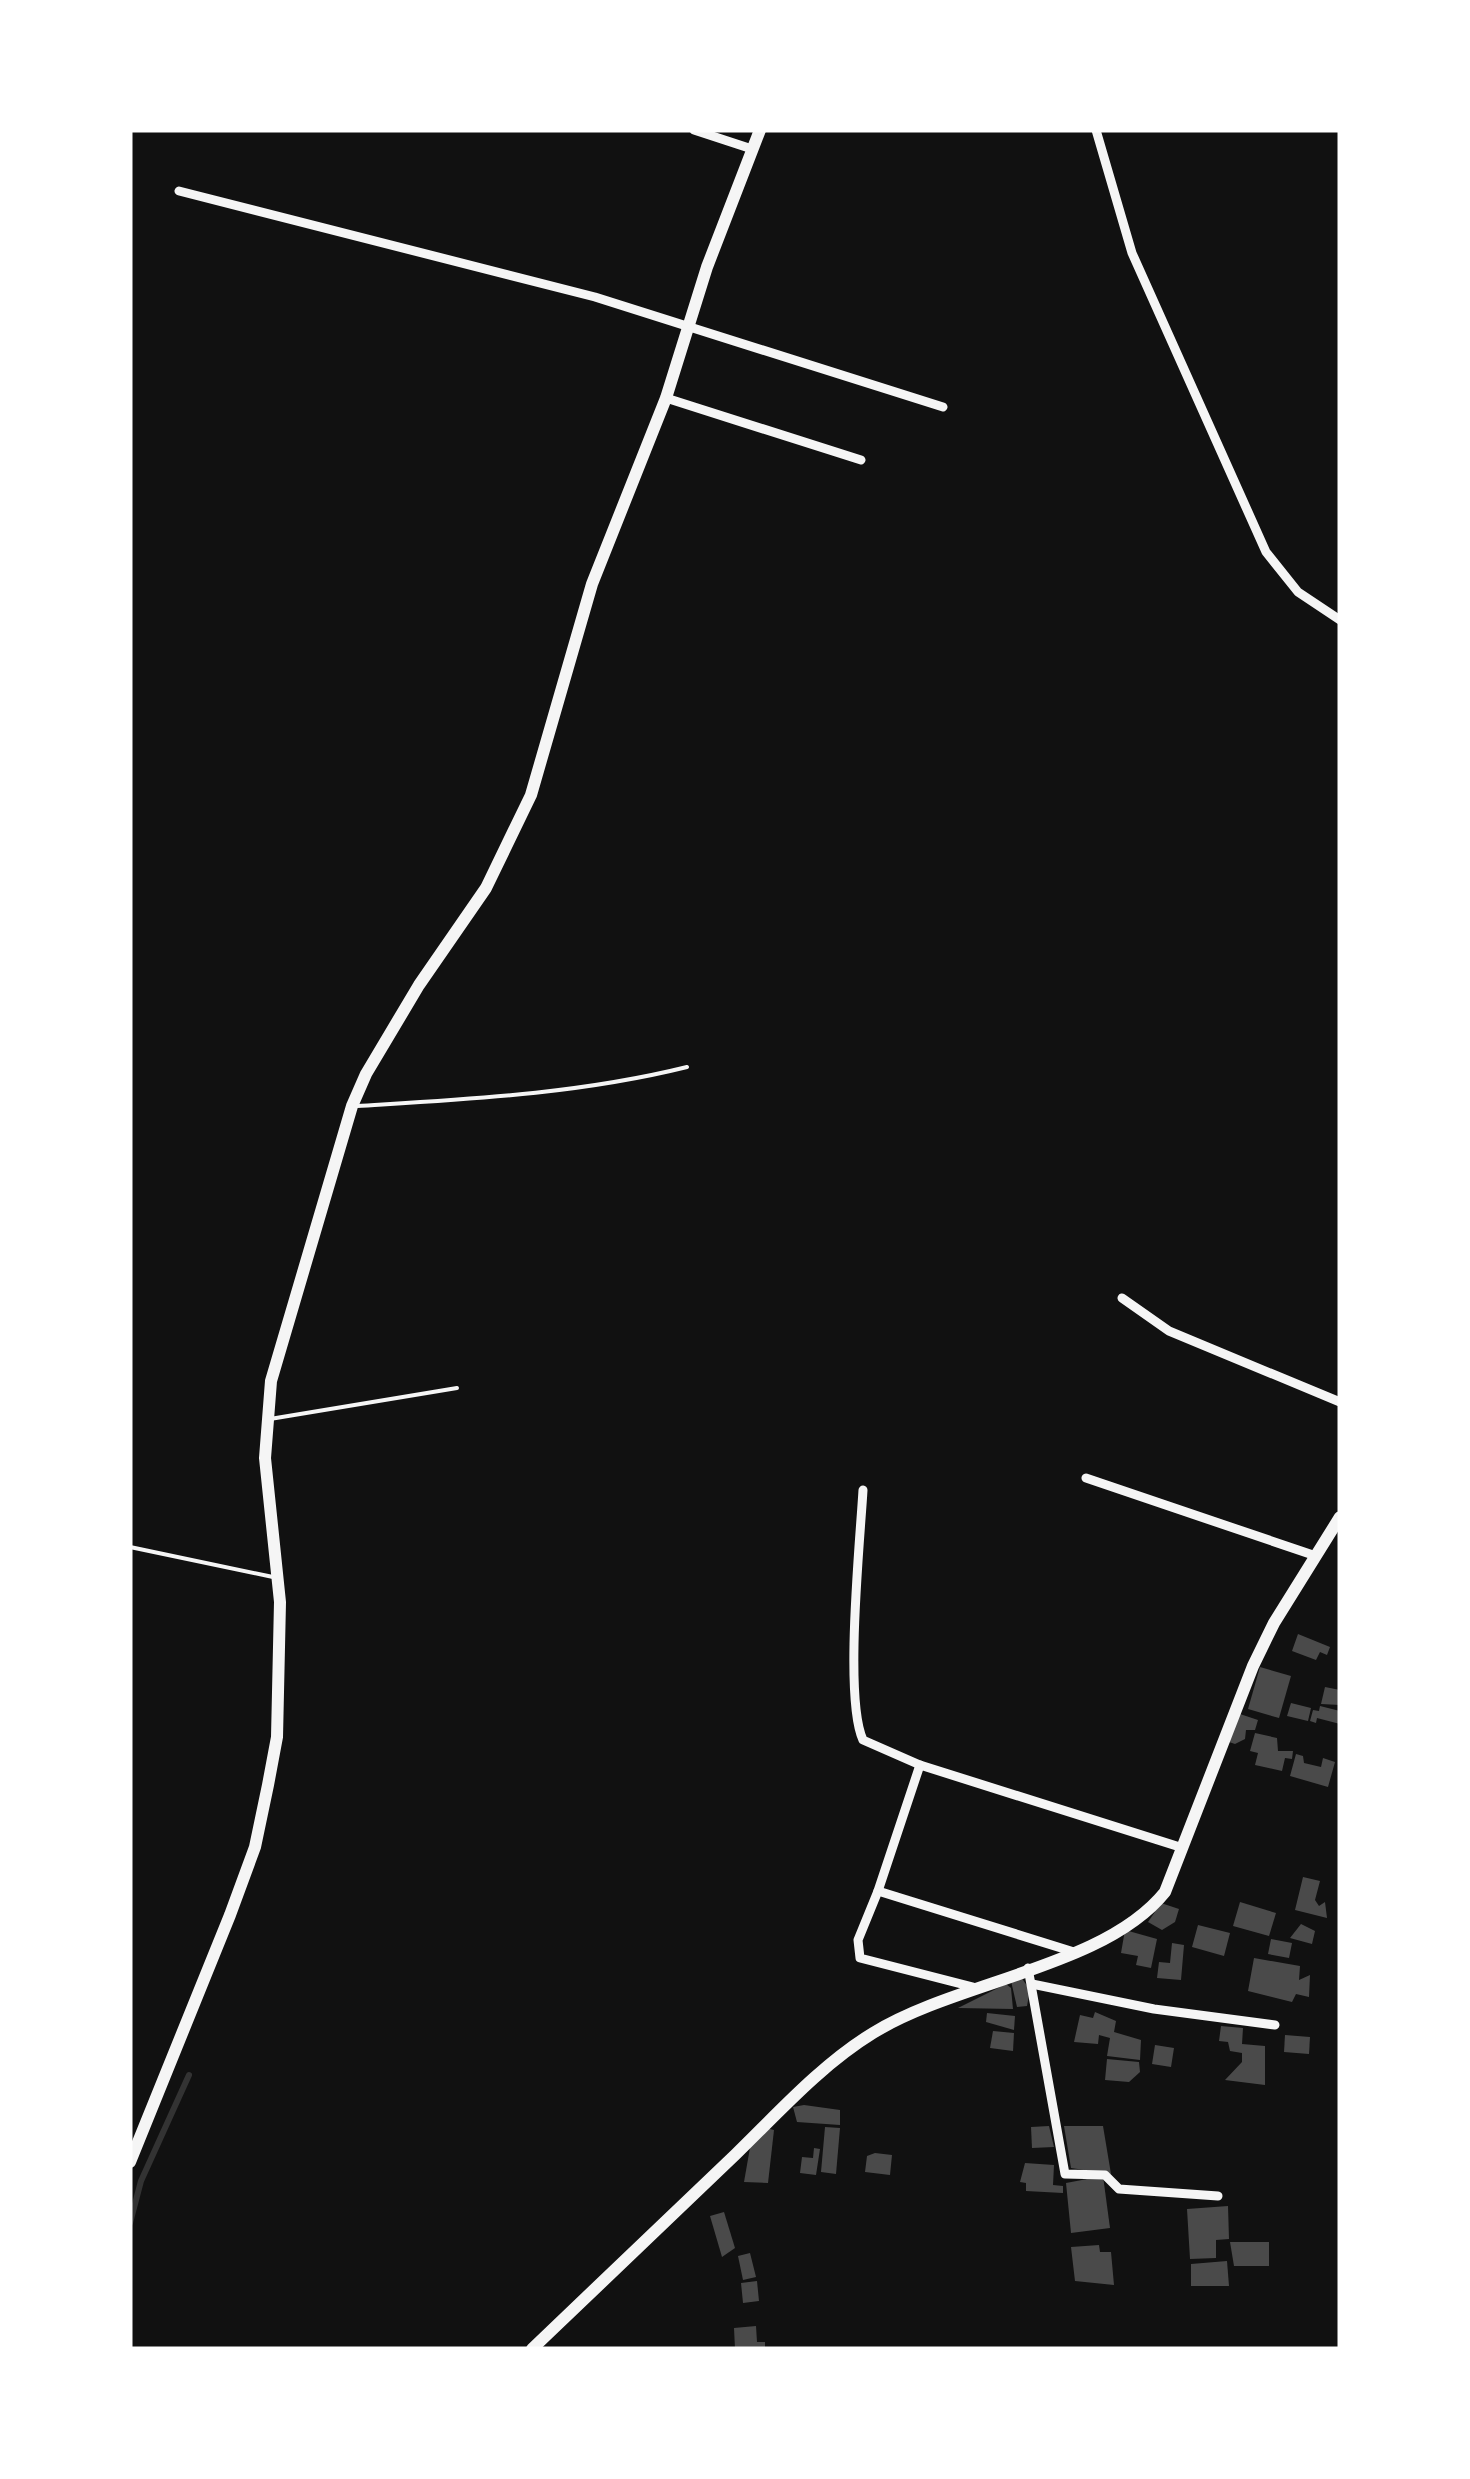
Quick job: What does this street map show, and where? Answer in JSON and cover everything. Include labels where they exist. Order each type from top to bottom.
[{"type":"main road","points":[[130,2162],[135,2138],[236,1898],[255,1846],[268,1786],[279,1702],[278,1578],[266,1420],[271,1380],[352,1106],[387,1035],[486,888],[516,829],[542,763],[592,584],[666,398],[760,130]]},
{"type":"main road","points":[[532,2349],[805,2087],[874,2032],[973,1987],[1074,1952],[1148,1914],[1165,1892],[1253,1666],[1340,1517]]},
{"type":"street","points":[[694,130],[752,149]]},
{"type":"street","points":[[1096,130],[1138,270],[1266,552],[1298,592],[1340,620]]},
{"type":"street","points":[[178,191],[491,268],[943,406]]},
{"type":"street","points":[[666,398],[861,460]]},
{"type":"street","points":[[1122,1298],[1168,1332],[1340,1402]]},
{"type":"street","points":[[1086,1478],[1316,1556]]},
{"type":"street","points":[[863,1490],[857,1721],[868,1745],[1183,1848]]},
{"type":"street","points":[[920,1764],[858,1940],[860,1958],[973,1987]]},
{"type":"street","points":[[878,1891],[1074,1952]]},
{"type":"street","points":[[1028,1968],[1065,2174],[1105,2175],[1119,2189],[1218,2196]]},
{"type":"street","points":[[1032,1984],[1154,2009],[1276,2025]]},
{"type":"lane","points":[[352,1106],[548,1094],[610,1086],[687,1067]]},
{"type":"lane","points":[[266,1420],[457,1388]]},
{"type":"lane","points":[[130,1547],[278,1578]]},
{"type":"building","points":[[1298,1634],[1330,1647],[1327,1655],[1320,1652],[1316,1660],[1292,1651]]},
{"type":"building","points":[[1260,1667],[1291,1676],[1279,1718],[1248,1709]]},
{"type":"building","points":[[1325,1687],[1340,1690],[1340,1705],[1321,1704]]},
{"type":"building","points":[[1291,1703],[1311,1708],[1308,1721],[1287,1716]]},
{"type":"building","points":[[1320,1706],[1340,1711],[1340,1724],[1317,1718],[1316,1723],[1310,1721],[1313,1710],[1319,1711]]},
{"type":"building","points":[[1240,1714],[1258,1720],[1255,1730],[1246,1730],[1245,1739],[1235,1744],[1229,1742]]},
{"type":"building","points":[[1255,1733],[1277,1738],[1278,1751],[1293,1751],[1292,1759],[1285,1758],[1282,1771],[1255,1765],[1258,1753],[1250,1751]]},
{"type":"building","points":[[1296,1754],[1303,1756],[1304,1763],[1321,1767],[1323,1758],[1335,1762],[1328,1787],[1290,1776]]},
{"type":"building","points":[[1303,1877],[1320,1881],[1315,1900],[1319,1906],[1325,1902],[1327,1918],[1295,1910]]},
{"type":"building","points":[[1240,1902],[1276,1913],[1269,1936],[1233,1926]]},
{"type":"building","points":[[1161,1903],[1179,1909],[1175,1922],[1162,1930],[1148,1922]]},
{"type":"building","points":[[1301,1924],[1315,1931],[1312,1944],[1290,1938]]},
{"type":"building","points":[[1198,1925],[1230,1933],[1224,1956],[1192,1947]]},
{"type":"building","points":[[1125,1930],[1157,1939],[1151,1968],[1136,1965],[1138,1956],[1121,1953]]},
{"type":"building","points":[[1271,1939],[1292,1943],[1289,1958],[1268,1954]]},
{"type":"building","points":[[1172,1943],[1184,1945],[1181,1980],[1157,1978],[1159,1962],[1170,1963]]},
{"type":"building","points":[[1254,1958],[1300,1966],[1299,1980],[1310,1975],[1309,1997],[1296,1994],[1292,2002],[1248,1991]]},
{"type":"building","points":[[1021,1977],[1030,1990],[1027,2006],[1017,2007],[1011,1981]]},
{"type":"building","points":[[1006,1984],[1011,1988],[1013,2009],[958,2008]]},
{"type":"building","points":[[1095,2012],[1116,2021],[1114,2032],[1141,2040],[1140,2060],[1107,2056],[1110,2038],[1099,2035],[1098,2044],[1074,2042],[1080,2015],[1093,2018]]},
{"type":"building","points":[[987,2013],[1015,2016],[1014,2030],[986,2022]]},
{"type":"building","points":[[1221,2026],[1243,2028],[1242,2044],[1265,2046],[1265,2085],[1225,2080],[1242,2062],[1242,2053],[1230,2051],[1228,2042],[1219,2041]]},
{"type":"building","points":[[993,2031],[1014,2033],[1013,2051],[990,2048]]},
{"type":"building","points":[[1285,2035],[1310,2037],[1309,2054],[1284,2052]]},
{"type":"building","points":[[1155,2045],[1174,2048],[1171,2067],[1152,2064]]},
{"type":"building","points":[[1107,2059],[1139,2062],[1140,2072],[1129,2082],[1105,2080]]},
{"type":"building","points":[[793,2107],[840,2110],[840,2125],[797,2122]]},
{"type":"building","points":[[1049,2126],[1054,2147],[1032,2148],[1031,2127]]},
{"type":"building","points":[[1064,2126],[1103,2126],[1111,2174],[1071,2168]]},
{"type":"building","points":[[825,2127],[840,2128],[836,2174],[821,2172]]},
{"type":"building","points":[[766,2128],[774,2130],[768,2183],[744,2182],[751,2142]]},
{"type":"building","points":[[814,2148],[820,2149],[816,2175],[800,2173],[802,2157],[813,2158]]},
{"type":"building","points":[[892,2155],[890,2175],[865,2172],[867,2156]]},
{"type":"building","points":[[1025,2163],[1054,2165],[1053,2185],[1063,2186],[1063,2193],[1026,2191],[1026,2183],[1020,2182]]},
{"type":"building","points":[[1103,2176],[1110,2228],[1071,2233],[1066,2183]]},
{"type":"building","points":[[1228,2206],[1229,2239],[1216,2240],[1216,2258],[1190,2259],[1187,2209]]},
{"type":"building","points":[[724,2212],[735,2248],[722,2257],[710,2216]]},
{"type":"building","points":[[1230,2242],[1269,2242],[1269,2266],[1234,2266]]},
{"type":"building","points":[[1099,2245],[1100,2252],[1111,2252],[1114,2285],[1075,2281],[1071,2247]]},
{"type":"building","points":[[750,2253],[756,2277],[743,2280],[738,2256]]},
{"type":"building","points":[[1227,2261],[1229,2286],[1191,2286],[1191,2264]]},
{"type":"building","points":[[757,2281],[759,2301],[743,2303],[741,2283]]},
{"type":"building","points":[[756,2326],[757,2342],[765,2342],[765,2349],[735,2349],[734,2328]]},
{"type":"waterway","points":[[130,2223],[141,2181],[189,2075]]}]
